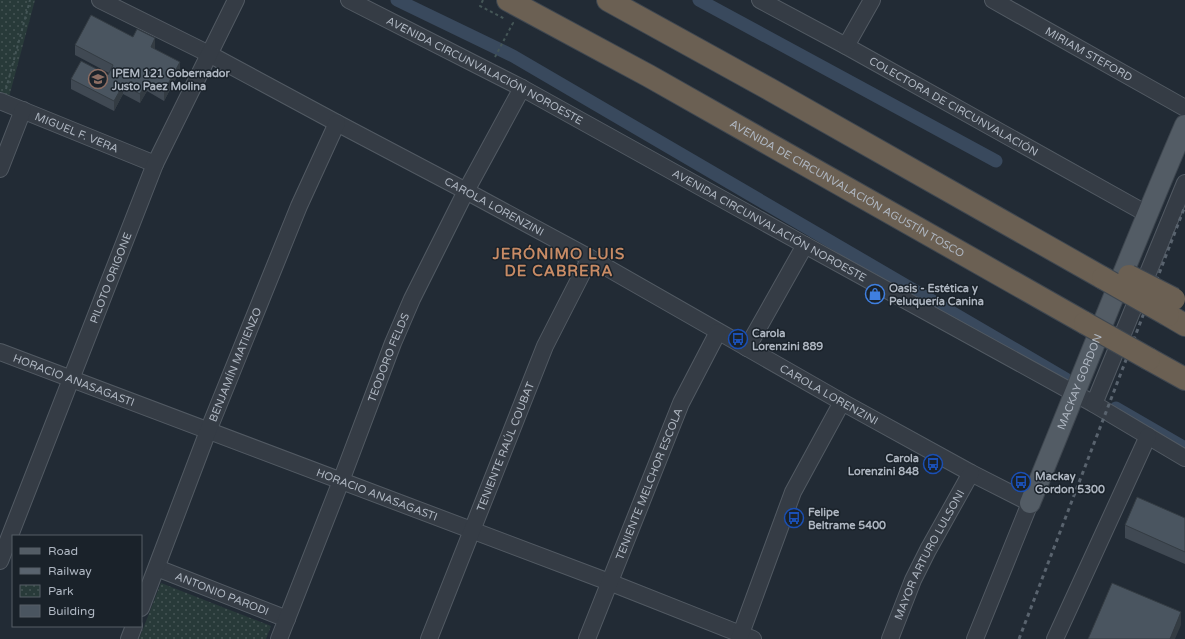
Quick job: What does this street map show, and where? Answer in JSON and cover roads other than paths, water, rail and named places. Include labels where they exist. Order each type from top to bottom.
[{"type":"highway","name":"AVENIDA DE CIRCUNVALACIÓN AGUSTÍN TOSCO","points":[[508,0],[649,76],[1185,379]]},
{"type":"highway","points":[[608,0],[913,171],[1178,311]]},
{"type":"main road","name":"MACKAY GORDON","points":[[1030,503],[1147,214],[1185,125]]},
{"type":"street","name":"CAROLA LORENZINI","points":[[100,0],[209,54],[337,124],[590,258],[842,402],[971,473],[1030,503]]},
{"type":"street","name":"PILOTO ORIGONE","points":[[0,561],[155,164],[236,0]]},
{"type":"street","name":"AVENIDA CIRCUNVALACIÓN NOROESTE","points":[[349,0],[522,88],[1094,404],[1185,458]]},
{"type":"street","name":"COLECTORA DE CIRCUNVALACIÓN","points":[[760,0],[846,46],[1147,214]]},
{"type":"street","points":[[846,46],[872,0]]},
{"type":"street","name":"MIRIAM STEFORD","points":[[993,0],[1185,108]]},
{"type":"street","name":"TEODORO FELDS","points":[[279,639],[341,481],[390,350],[420,283],[466,191],[522,88]]},
{"type":"street","name":"MIGUEL F. VERA","points":[[1,101],[155,164]]},
{"type":"street","points":[[0,169],[23,110]]},
{"type":"street","name":"BENJAMÍN MATIENZO","points":[[142,606],[208,431],[299,206],[337,124]]},
{"type":"street","points":[[1094,404],[1185,183]]},
{"type":"street","points":[[747,348],[805,245]]},
{"type":"street","name":"TENIENTE RAÚL COUBAT","points":[[429,639],[545,346],[590,258]]},
{"type":"street","name":"TENIENTE MELCHOR ESCOLA","points":[[587,639],[681,403],[718,332]]},
{"type":"street","name":"HORACIO ANASAGASTI","points":[[0,352],[609,582],[744,637]]},
{"type":"street","points":[[744,637],[793,492],[842,402]]},
{"type":"street","points":[[1055,639],[1148,436]]},
{"type":"street","name":"MAYOR ARTURO LULSONI","points":[[890,639],[913,580],[971,473]]},
{"type":"street","name":"MACKAY GORDON","points":[[975,639],[1030,503]]},
{"type":"street","name":"ANTONIO PARODI","points":[[157,568],[287,619]]},
{"type":"street","points":[[129,639],[134,627]]},
{"type":"waterway","points":[[397,0],[513,56],[1066,379]]},
{"type":"waterway","points":[[699,0],[996,161]]},
{"type":"waterway","points":[[1116,408],[1185,448]]},
{"type":"railway","points":[[1019,639],[1185,206]]},
{"type":"place","name":"IPEM 121 Gobernador Justo Paez Molina","points":[[98,79]]},
{"type":"place","name":"Oasis - Estética y Peluquería Canina","points":[[875,294]]},
{"type":"place","name":"Carola Lorenzini 889","points":[[738,339]]},
{"type":"place","name":"Carola Lorenzini 848","points":[[933,464]]},
{"type":"place","name":"Mackay Gordon 5300","points":[[1021,482]]},
{"type":"place","name":"Felipe Beltrame 5400","points":[[794,518]]},
{"type":"district","name":"JERÓNIMO LUIS DE CABRERA","points":[[559,262]]}]
